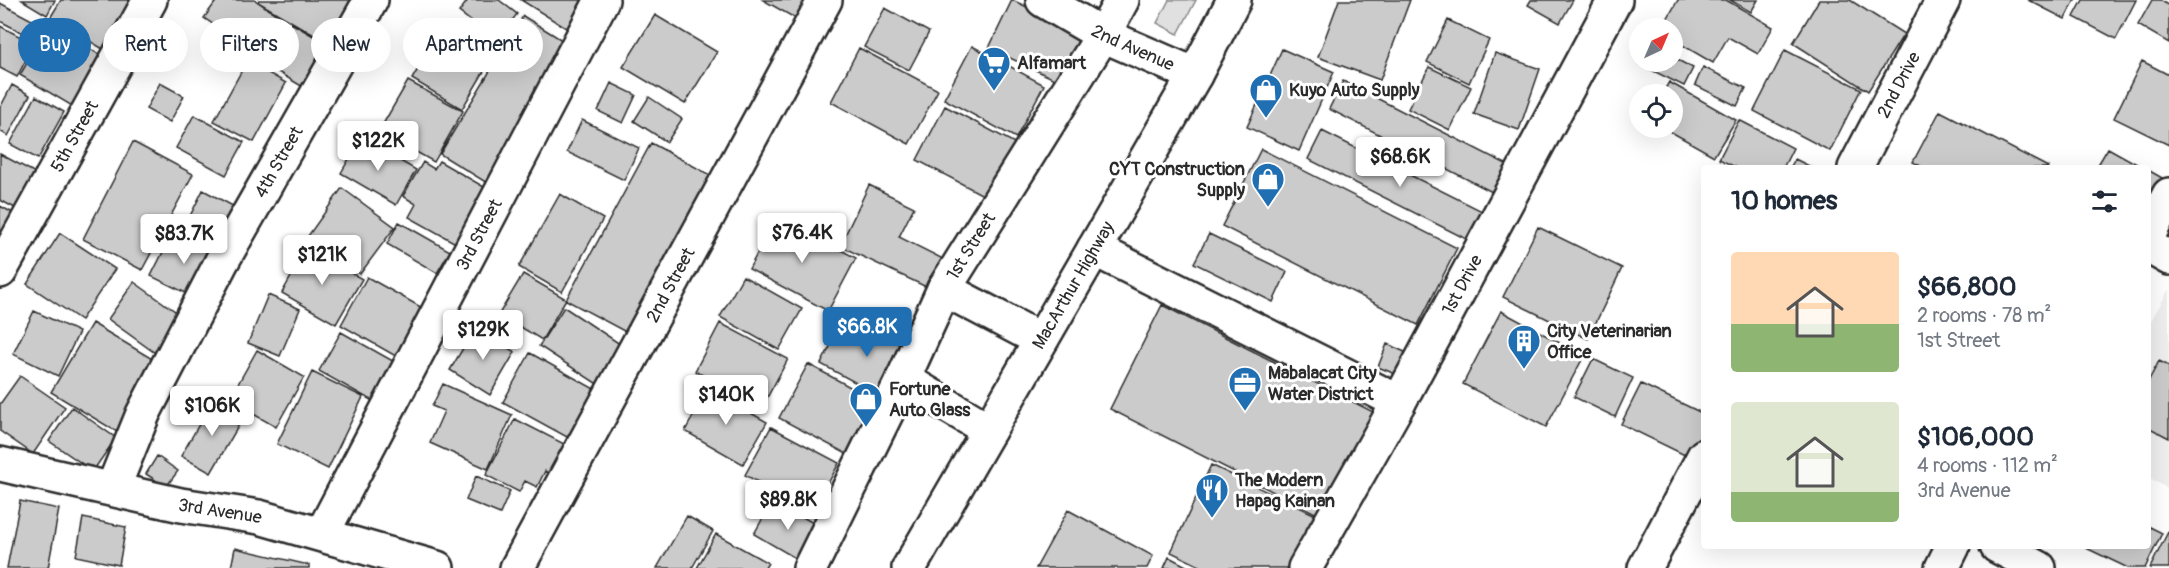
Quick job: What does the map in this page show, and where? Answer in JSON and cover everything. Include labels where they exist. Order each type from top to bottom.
[{"type":"main road","name":"5th Street","points":[[0,271],[150,0]]},
{"type":"main road","name":"4th Street","points":[[113,488],[143,414],[222,261],[371,0]]},
{"type":"main road","name":"3rd Street","points":[[322,534],[602,0]]},
{"type":"main road","name":"2nd Street","points":[[517,568],[825,0]]},
{"type":"main road","name":"2nd Avenue","points":[[1043,0],[1103,35],[1195,75]]},
{"type":"main road","name":"1st Street","points":[[810,568],[903,379],[944,289],[1103,35],[1122,0]]},
{"type":"main road","name":"MacArthur Highway","points":[[909,568],[1195,75],[1234,0]]},
{"type":"main road","name":"1st Drive","points":[[1305,568],[1399,402],[1615,0]]},
{"type":"main road","name":"2nd Drive","points":[[1857,165],[1943,0]]},
{"type":"main road","points":[[2151,230],[2169,195]]},
{"type":"main road","points":[[2151,248],[2169,258]]},
{"type":"main road","points":[[1094,249],[1399,402]]},
{"type":"main road","points":[[944,289],[1041,340]]},
{"type":"main road","points":[[903,379],[989,430]]},
{"type":"main road","points":[[1645,568],[1701,462]]},
{"type":"main road","name":"3rd Avenue","points":[[0,464],[181,505],[259,517],[437,568]]},
{"type":"main road","points":[[1942,568],[1952,549]]},
{"type":"main road","points":[[2003,549],[2039,568]]},
{"type":"shaded area","points":[[1169,0],[1196,0],[1178,34],[1157,23]]},
{"type":"shaded area","points":[[2169,289],[2169,489],[2151,479],[2151,321]]},
{"type":"building","points":[[22,0],[55,0],[47,15]]},
{"type":"building","points":[[61,0],[147,0],[137,18],[103,18],[103,49],[91,42],[91,18],[50,18]]},
{"type":"building","points":[[217,0],[255,0],[281,18],[204,18]]},
{"type":"building","points":[[259,0],[367,0],[356,18],[311,18],[311,33],[299,26],[299,18],[285,18],[258,2]]},
{"type":"building","points":[[468,0],[499,0],[517,14],[514,18],[467,18],[459,12]]},
{"type":"building","points":[[521,0],[599,0],[577,35]]},
{"type":"building","points":[[763,0],[820,0],[807,25]]},
{"type":"building","points":[[1012,0],[1092,37],[1069,86],[989,48]]},
{"type":"building","points":[[1339,0],[1410,0],[1380,80],[1318,57]]},
{"type":"building","points":[[1531,0],[1573,0],[1560,23],[1528,5]]},
{"type":"building","points":[[1678,0],[1726,0],[1773,27],[1758,54],[1728,37],[1713,63],[1683,45],[1683,18],[1668,18]]},
{"type":"building","points":[[1730,0],[1758,0],[1751,12]]},
{"type":"building","points":[[1819,0],[1850,0],[1904,34],[1868,91],[1793,43]]},
{"type":"building","points":[[2028,0],[2075,0],[2065,19]]},
{"type":"building","points":[[2083,0],[2136,0],[2116,39],[2074,17]]},
{"type":"building","points":[[2152,0],[2160,0],[2169,6],[2169,43],[2138,25]]},
{"type":"building","points":[[0,3],[28,18],[18,18],[18,30],[0,21]]},
{"type":"building","points":[[885,8],[929,32],[909,70],[864,47]]},
{"type":"building","points":[[655,15],[717,52],[685,104],[623,67]]},
{"type":"building","points":[[1448,20],[1489,40],[1469,83],[1427,62]]},
{"type":"building","points":[[0,26],[18,36],[20,72],[17,77],[0,68]]},
{"type":"building","points":[[299,28],[311,35],[312,72],[303,87],[278,72],[299,72]]},
{"type":"building","points":[[543,28],[575,48],[492,186],[440,154],[489,72],[543,72]]},
{"type":"building","name":"Alfamart","points":[[972,46],[1044,85],[1016,138],[944,99]]},
{"type":"building","points":[[859,48],[938,90],[909,144],[831,102]]},
{"type":"building","points":[[1282,49],[1334,72],[1299,151],[1247,127]]},
{"type":"building","points":[[91,50],[103,57],[103,72],[109,72],[84,113],[20,75],[22,72],[91,72]]},
{"type":"building","points":[[1785,50],[1861,89],[1830,151],[1754,111]]},
{"type":"building","points":[[1495,53],[1540,69],[1519,130],[1474,114]]},
{"type":"building","points":[[2142,61],[2169,75],[2169,145],[2114,118]]},
{"type":"building","points":[[1683,63],[1693,68],[1684,86],[1655,72],[1683,72]]},
{"type":"building","points":[[1429,67],[1471,87],[1450,130],[1408,109]]},
{"type":"building","points":[[1703,67],[1746,88],[1737,106],[1695,85]]},
{"type":"building","points":[[241,72],[266,72],[286,83],[254,142],[214,121]]},
{"type":"building","points":[[416,72],[484,72],[462,109],[412,79]]},
{"type":"building","points":[[408,81],[463,111],[434,162],[379,131]]},
{"type":"building","points":[[1343,81],[1512,167],[1498,195],[1329,109]]},
{"type":"building","points":[[160,83],[184,96],[170,122],[146,109]]},
{"type":"building","points":[[611,83],[636,95],[623,123],[598,111]]},
{"type":"building","points":[[12,85],[30,95],[8,136],[0,131],[0,108]]},
{"type":"building","points":[[1683,90],[1736,120],[1714,156],[1682,138]]},
{"type":"building","points":[[36,96],[64,112],[38,159],[10,144]]},
{"type":"building","points":[[649,97],[682,119],[667,142],[634,121]]},
{"type":"building","points":[[945,106],[1024,148],[996,202],[917,160]]},
{"type":"building","points":[[1940,111],[2044,165],[1918,165],[1913,162]]},
{"type":"building","points":[[194,115],[244,142],[226,175],[176,148]]},
{"type":"building","points":[[582,120],[639,148],[624,180],[567,152]]},
{"type":"building","points":[[1739,120],[1793,148],[1784,165],[1731,165],[1719,159]]},
{"type":"building","points":[[1322,131],[1492,216],[1478,245],[1308,159]]},
{"type":"building","points":[[361,138],[416,170],[396,205],[341,173]]},
{"type":"building","points":[[133,142],[193,174],[142,270],[83,239]]},
{"type":"building","points":[[651,143],[723,182],[637,338],[566,300]]},
{"type":"building","points":[[2108,148],[2139,165],[2098,165]]},
{"type":"building","points":[[1261,149],[1457,248],[1418,325],[1222,226]]},
{"type":"building","points":[[0,154],[45,178],[26,214],[0,200]]},
{"type":"building","points":[[1795,159],[1807,165],[1792,165]]},
{"type":"building","points":[[439,161],[491,191],[459,245],[409,217],[416,204],[403,196],[423,162],[434,169]]},
{"type":"building","points":[[2151,172],[2164,179],[2151,203]]},
{"type":"building","points":[[869,185],[914,207],[899,237],[953,264],[939,293],[840,246]]},
{"type":"building","points":[[342,188],[395,227],[360,274],[308,236]]},
{"type":"building","points":[[203,190],[246,213],[232,239],[190,216]]},
{"type":"building","points":[[560,194],[603,219],[562,292],[519,267]]},
{"type":"building","points":[[0,206],[24,219],[0,266]]},
{"type":"building","points":[[777,216],[856,258],[828,311],[749,269]]},
{"type":"building","points":[[399,222],[450,251],[437,273],[387,244]]},
{"type":"building","points":[[1538,227],[1622,268],[1588,339],[1503,297]]},
{"type":"building","points":[[173,232],[218,254],[196,298],[151,276]]},
{"type":"building","points":[[60,233],[115,269],[81,320],[27,284]]},
{"type":"building","points":[[1209,234],[1287,272],[1273,302],[1194,263]]},
{"type":"building","points":[[307,248],[362,279],[336,324],[282,293]]},
{"type":"building","points":[[523,274],[566,299],[542,340],[499,314]]},
{"type":"building","points":[[743,276],[802,309],[779,350],[720,317]]},
{"type":"building","points":[[367,277],[435,315],[408,363],[341,325]]},
{"type":"building","points":[[134,282],[189,321],[162,358],[108,319]]},
{"type":"building","points":[[268,295],[300,309],[280,356],[248,343]]},
{"type":"building","name":"Mabalacat City Water District","points":[[1162,305],[1379,415],[1327,519],[1110,409]]},
{"type":"building","points":[[564,307],[632,352],[608,391],[539,346]]},
{"type":"building","points":[[34,311],[79,332],[58,376],[13,354]]},
{"type":"building","name":"City Veterinarian Office","points":[[1501,311],[1584,356],[1546,427],[1463,384]]},
{"type":"building","points":[[846,316],[914,352],[888,400],[821,364]]},
{"type":"building","points":[[92,323],[164,366],[122,435],[51,392]]},
{"type":"building","points":[[720,323],[788,359],[762,407],[695,371]]},
{"type":"building","points":[[475,328],[515,352],[490,395],[450,370]]},
{"type":"building","points":[[341,332],[400,365],[378,404],[319,371]]},
{"type":"building","points":[[1387,344],[1407,353],[1398,375],[1378,367]]},
{"type":"building","points":[[257,350],[304,377],[276,427],[229,400]]},
{"type":"building","points":[[530,353],[605,395],[578,443],[503,402]]},
{"type":"building","points":[[1593,359],[1633,378],[1615,417],[1574,397]]},
{"type":"building","points":[[2159,361],[2169,366],[2169,438],[2151,429],[2151,376]]},
{"type":"building","points":[[808,364],[887,407],[858,460],[779,418]]},
{"type":"building","points":[[312,372],[363,397],[328,469],[277,444]]},
{"type":"building","points":[[20,376],[65,407],[33,454],[0,431],[0,404]]},
{"type":"building","points":[[443,384],[512,415],[488,469],[430,443],[444,411],[432,406]]},
{"type":"building","points":[[1641,384],[1701,413],[1701,453],[1697,461],[1621,424]]},
{"type":"building","points":[[708,389],[767,422],[743,464],[685,431]]},
{"type":"building","points":[[213,400],[243,418],[211,473],[181,456]]},
{"type":"building","points":[[72,407],[116,438],[93,471],[49,441]]},
{"type":"building","points":[[515,419],[570,447],[555,477],[545,471],[537,487],[525,481],[519,492],[486,475]]},
{"type":"building","points":[[771,427],[839,463],[813,511],[745,475]]},
{"type":"building","points":[[157,456],[178,471],[166,487],[146,474]]},
{"type":"building","points":[[1211,465],[1322,518],[1298,568],[1204,568],[1171,552]]},
{"type":"building","points":[[476,476],[510,491],[500,514],[466,500]]},
{"type":"building","points":[[773,500],[822,528],[802,562],[754,534]]},
{"type":"building","points":[[20,501],[59,509],[48,568],[7,568]]},
{"type":"building","points":[[1068,510],[1153,556],[1147,568],[1036,568]]},
{"type":"building","points":[[687,516],[713,531],[692,568],[657,568]]},
{"type":"building","points":[[83,518],[126,527],[119,565],[76,556]]},
{"type":"building","points":[[2151,528],[2162,533],[2145,568],[2128,568],[2088,549],[2151,549]]},
{"type":"building","points":[[2169,530],[2169,568],[2150,568]]},
{"type":"building","points":[[716,534],[768,563],[765,568],[697,568]]},
{"type":"building","points":[[235,548],[309,565],[309,568],[231,568]]},
{"type":"building","points":[[1169,557],[1190,568],[1164,568]]},
{"type":"place","name":"Alfamart","points":[[994,92]]},
{"type":"place","name":"Kuyo Auto Supply","points":[[1266,119]]},
{"type":"place","name":"CYT Construction Supply","points":[[1268,208]]},
{"type":"place","name":"City Veterinarian Office","points":[[1524,370]]},
{"type":"place","name":"Mabalacat City Water District","points":[[1245,412]]},
{"type":"place","name":"Fortune Auto Glass","points":[[866,428]]},
{"type":"place","name":"The Modern Hapag Kainan","points":[[1212,519]]}]
